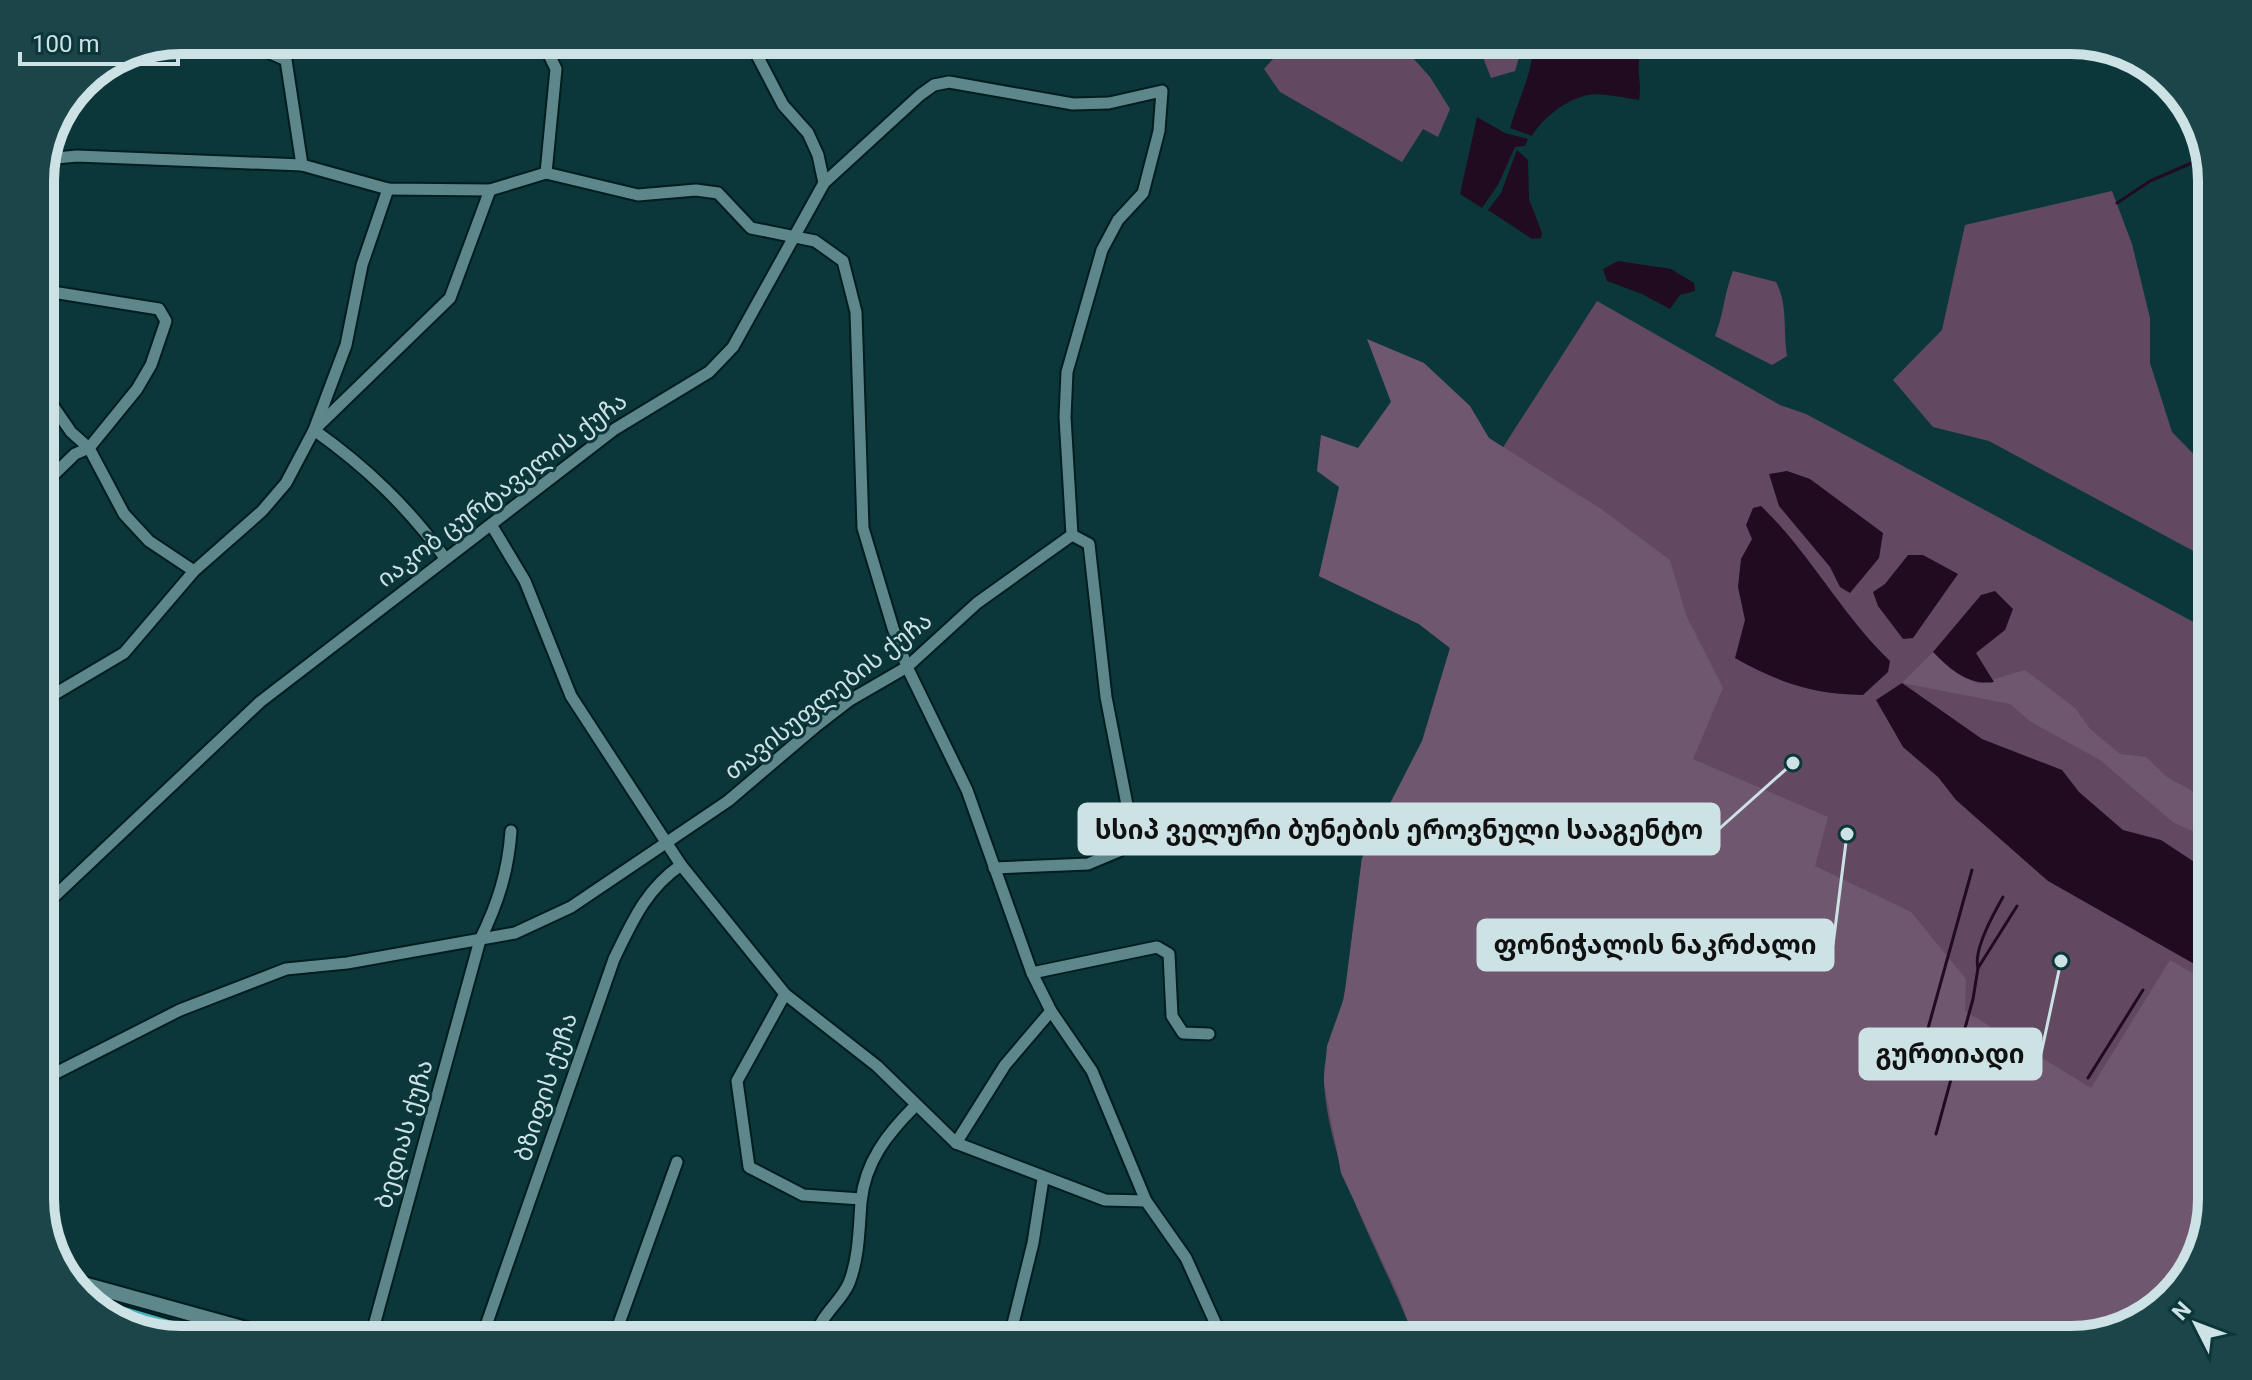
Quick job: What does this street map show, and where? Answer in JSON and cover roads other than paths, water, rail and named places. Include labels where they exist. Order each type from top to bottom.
[{"type":"street","points":[[272,54],[286,60],[302,165]]},
{"type":"street","points":[[546,173],[556,69],[549,54]]},
{"type":"street","points":[[756,54],[783,105],[808,133],[818,155],[824,183]]},
{"type":"street","points":[[824,183],[837,167],[884,131],[934,85],[949,82],[1073,104],[1109,103],[1162,91],[1159,131],[1143,193],[1118,220],[1102,250],[1067,372],[1065,417],[1072,535],[1089,544],[1106,697],[1129,815],[1127,837],[1119,851],[1088,864],[994,868]]},
{"type":"street","points":[[56,158],[77,156],[302,165],[388,189],[490,190],[546,173],[638,195],[696,190],[718,193],[751,228],[815,241],[829,249],[848,271],[856,312],[863,528],[907,667],[967,790],[1032,973],[1051,1011],[1092,1071],[1146,1201],[1186,1258],[1217,1326]]},
{"type":"street","name":"იაკობ ცურტაველის ქუჩა","points":[[54,897],[260,702],[615,429],[709,372],[733,347],[824,183]]},
{"type":"street","points":[[54,694],[124,653],[194,571],[286,483],[314,430],[346,345],[362,265],[388,189]]},
{"type":"street","points":[[314,430],[450,298],[490,190]]},
{"type":"street","points":[[54,292],[159,309],[166,321],[151,365],[137,389],[89,448],[75,454],[54,474]]},
{"type":"street","points":[[54,407],[71,432],[89,448],[124,514],[149,541],[194,571]]},
{"type":"street","points":[[314,430],[362,464],[390,490],[445,558]]},
{"type":"street","points":[[492,526],[525,581],[571,696],[681,865],[785,994],[877,1066],[956,1143],[1043,1179],[1105,1200],[1146,1201]]},
{"type":"street","name":"თავისუფლების ქუჩა","points":[[54,1074],[180,1010],[286,969],[347,963],[515,933],[571,907],[728,801],[850,700],[907,667],[977,603],[1072,535]]},
{"type":"street","name":"ბედიას ქუჩა","points":[[374,1326],[480,940],[499,901],[508,867],[511,831]]},
{"type":"street","name":"ბზიფის ქუჩა","points":[[486,1326],[614,959],[641,903],[665,876],[681,865]]},
{"type":"street","points":[[1032,973],[1157,947],[1169,954],[1172,1016],[1183,1033],[1209,1034]]},
{"type":"street","points":[[785,994],[737,1081],[749,1167],[803,1195],[861,1199]]},
{"type":"street","points":[[956,1143],[1005,1065],[1051,1011]]},
{"type":"street","points":[[818,1326],[849,1284],[860,1229],[861,1199],[874,1154],[893,1128],[915,1106]]},
{"type":"street","points":[[618,1326],[677,1162]]},
{"type":"street","points":[[1012,1326],[1033,1243],[1043,1179]]},
{"type":"street","points":[[88,1285],[235,1326]]},
{"type":"waterway","points":[[2117,203],[2150,181],[2197,161]]},
{"type":"waterway","points":[[1917,1068],[1972,870]]},
{"type":"waterway","points":[[1978,968],[1981,942],[2003,897]]},
{"type":"waterway","points":[[1936,1134],[1973,999],[1978,968],[2017,906]]},
{"type":"waterway","points":[[2088,1078],[2143,990]]},
{"type":"place","name":"სსიპ ველური ბუნების ეროვნული სააგენტო","points":[[1793,763]]},
{"type":"place","name":"ფონიჭალის ნაკრძალი","points":[[1847,834]]},
{"type":"place","name":"გურთიადი","points":[[2061,961]]}]
